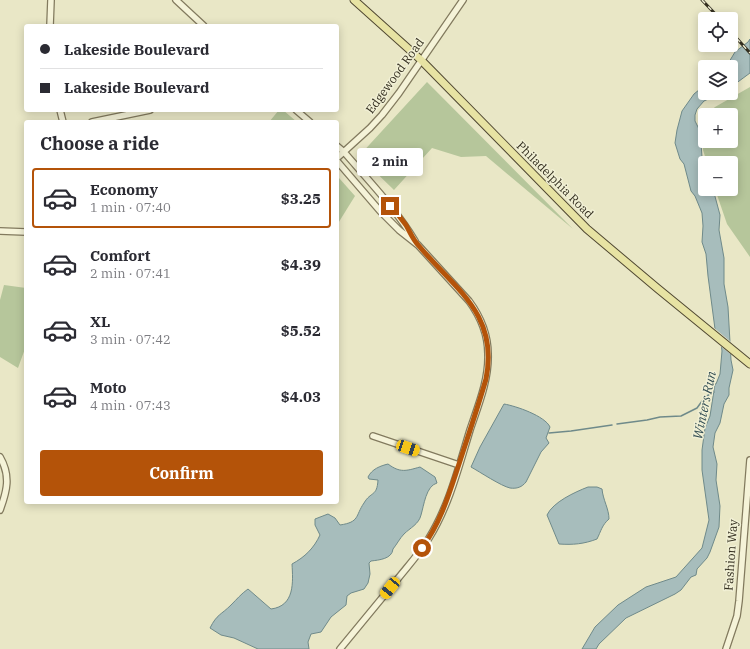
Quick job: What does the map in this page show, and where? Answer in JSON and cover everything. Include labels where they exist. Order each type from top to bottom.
[{"type":"main road","name":"Philadelphia Road","points":[[354,0],[421,60],[587,228],[750,364]]},
{"type":"street","points":[[50,24],[51,0]]},
{"type":"street","points":[[176,0],[202,24]]},
{"type":"street","name":"Edgewood Road","points":[[339,158],[382,115],[463,0]]},
{"type":"street","points":[[102,120],[140,112]]},
{"type":"street","points":[[298,112],[308,120]]},
{"type":"street","points":[[339,148],[405,224],[418,245]]},
{"type":"street","points":[[339,162],[380,212],[418,245],[469,301],[480,319],[486,338],[488,354],[486,379],[442,514],[428,540],[340,649]]},
{"type":"street","points":[[0,231],[24,232]]},
{"type":"street","points":[[373,436],[459,465]]},
{"type":"street","points":[[0,457],[5,469],[7,486],[6,494],[0,510]]},
{"type":"street","name":"Fashion Way","points":[[726,649],[737,616],[739,601],[750,460]]},
{"type":"green space","points":[[427,82],[573,229],[486,156],[461,157],[432,148],[394,190],[359,156]]},
{"type":"green space","points":[[750,87],[750,257],[727,224],[717,196],[738,196],[738,156],[705,156],[703,150],[703,148],[738,148],[738,108],[714,108],[727,100],[738,100],[738,94]]},
{"type":"green space","points":[[277,112],[285,112],[295,120],[271,120]]},
{"type":"green space","points":[[339,178],[355,196],[339,222]]},
{"type":"green space","points":[[4,285],[24,288],[24,352],[18,368],[0,357],[0,300]]},
{"type":"shaded area","points":[[750,39],[750,73],[738,82],[738,60],[730,60],[735,52],[738,52],[738,50]]},
{"type":"shaded area","points":[[698,91],[698,100],[706,100],[697,109],[695,115],[695,121],[698,127],[698,148],[701,148],[702,156],[698,156],[698,196],[715,196],[720,215],[719,230],[724,258],[724,284],[728,307],[731,360],[733,370],[729,395],[724,404],[720,423],[715,433],[713,447],[717,464],[716,480],[720,506],[719,527],[707,558],[697,569],[696,575],[691,577],[681,590],[626,618],[599,644],[596,649],[582,649],[595,627],[618,605],[646,587],[676,577],[702,548],[709,520],[702,470],[702,450],[705,428],[710,416],[715,384],[720,374],[722,351],[721,343],[715,329],[706,254],[702,242],[702,213],[695,196],[691,191],[684,164],[680,159],[675,143],[682,111]]},
{"type":"shaded area","points":[[504,404],[523,409],[536,415],[550,427],[546,438],[549,443],[541,452],[526,482],[517,488],[510,488],[501,485],[471,467],[480,447]]},
{"type":"shaded area","points":[[388,464],[400,470],[420,467],[435,477],[437,483],[430,488],[428,492],[418,521],[406,532],[388,557],[371,561],[369,563],[370,574],[368,583],[364,589],[351,593],[347,596],[346,605],[331,617],[321,632],[311,634],[308,642],[309,649],[258,649],[234,638],[221,635],[210,628],[217,617],[248,589],[271,609],[279,607],[285,603],[291,592],[293,578],[292,564],[309,552],[320,535],[315,525],[315,519],[328,514],[335,518],[340,525],[354,520],[367,499],[375,492],[376,489],[378,480],[369,479],[368,477],[376,468]]},
{"type":"shaded area","points":[[588,487],[597,487],[602,489],[609,519],[603,526],[597,539],[578,544],[559,544],[547,515],[559,502]]},
{"type":"pier","points":[[713,327],[731,342],[733,356],[719,345]]},
{"type":"waterway","name":"Winters Run","points":[[617,424],[660,417],[681,416],[697,408],[705,397],[714,392]]},
{"type":"waterway","points":[[549,433],[612,425]]},
{"type":"railway","points":[[702,0],[713,12]]},
{"type":"railway","points":[[738,40],[750,53]]},
{"type":"route","points":[[390,206],[405,224],[418,245],[469,301],[480,319],[488,347],[488,368],[486,379],[446,504],[437,526],[422,548]]}]
